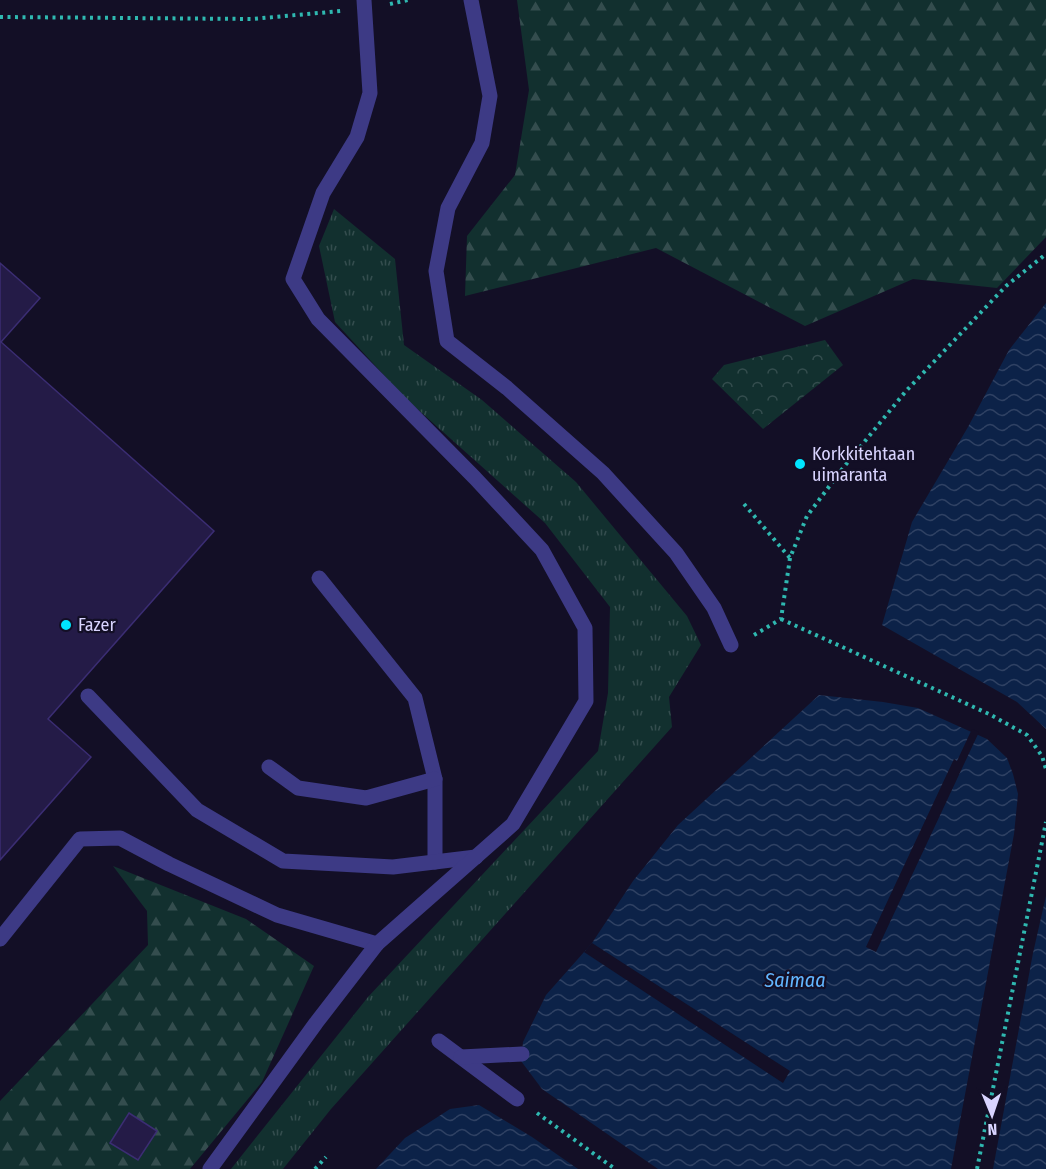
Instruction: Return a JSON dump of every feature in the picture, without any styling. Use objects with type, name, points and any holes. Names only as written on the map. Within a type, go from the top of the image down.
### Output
[{"type":"street","points":[[471,0],[490,96],[482,143],[448,208],[436,272],[447,341],[507,388],[603,473],[676,553],[714,608],[731,645]]},
{"type":"street","points":[[210,1169],[377,944],[513,824],[586,701],[585,628],[542,550],[475,478],[318,319],[292,279],[323,193],[357,137],[370,93],[364,4]]},
{"type":"street","points":[[319,579],[415,698],[435,779],[435,862]]},
{"type":"street","points":[[88,696],[197,810],[283,861],[393,867],[476,857]]},
{"type":"street","points":[[269,767],[298,788],[366,798],[435,779]]},
{"type":"street","points":[[0,939],[80,839],[120,838],[277,915],[377,944]]},
{"type":"street","points":[[439,1041],[517,1098]]},
{"type":"street","points":[[461,1058],[522,1054]]},
{"type":"path","points":[[0,17],[252,19],[408,0]]},
{"type":"path","points":[[731,645],[759,633],[780,619],[790,558],[807,516],[843,468],[906,391],[1006,286],[1046,254]]},
{"type":"path","points":[[744,504],[790,558]]},
{"type":"path","points":[[780,619],[989,714],[1027,735],[1042,756],[1046,769]]},
{"type":"path","points":[[977,1169],[1046,822]]},
{"type":"path","points":[[517,1098],[615,1169]]},
{"type":"path","points":[[315,1169],[326,1157]]},
{"type":"green space","points":[[517,0],[1046,0],[1046,237],[997,288],[913,279],[805,326],[656,248],[465,296],[467,236],[515,175],[529,90]]},
{"type":"green space","points":[[334,209],[395,259],[404,345],[482,400],[576,482],[687,616],[701,645],[669,697],[672,727],[331,1109],[283,1169],[231,1169],[368,997],[598,751],[608,693],[610,607],[545,523],[405,398],[335,322],[319,246]]},
{"type":"green space","points":[[825,340],[843,365],[763,429],[712,379],[724,365]]},
{"type":"green space","points":[[113,866],[246,919],[314,966],[262,1082],[190,1169],[0,1169],[0,1101],[148,945],[147,911]]},
{"type":"water","points":[[1046,303],[1046,729],[1017,702],[882,625],[912,522],[968,427],[1009,350]]},
{"type":"water","name":"Saimaa","points":[[819,695],[918,708],[987,739],[1007,758],[1013,774],[1018,794],[1014,834],[951,1169],[658,1169],[542,1089],[521,1061],[523,1042],[546,995],[592,943],[633,881],[678,825]]},
{"type":"water","points":[[1046,896],[1046,1169],[993,1169],[1033,953]]},
{"type":"water","points":[[479,1105],[532,1137],[578,1169],[376,1169],[405,1138],[450,1109]]},
{"type":"pier","points":[[972,729],[979,732],[876,952],[866,947],[954,759],[957,761]]},
{"type":"pier","points":[[592,943],[790,1071],[783,1083],[584,952]]},
{"type":"building","name":"Fazer","points":[[0,263],[40,298],[1,342],[214,531],[48,719],[91,757],[0,860]]},
{"type":"building","points":[[129,1113],[157,1131],[138,1160],[110,1143]]},
{"type":"place","name":"Korkkitehtaan uimaranta","points":[[800,464]]},
{"type":"place","name":"Fazer","points":[[66,625]]}]
